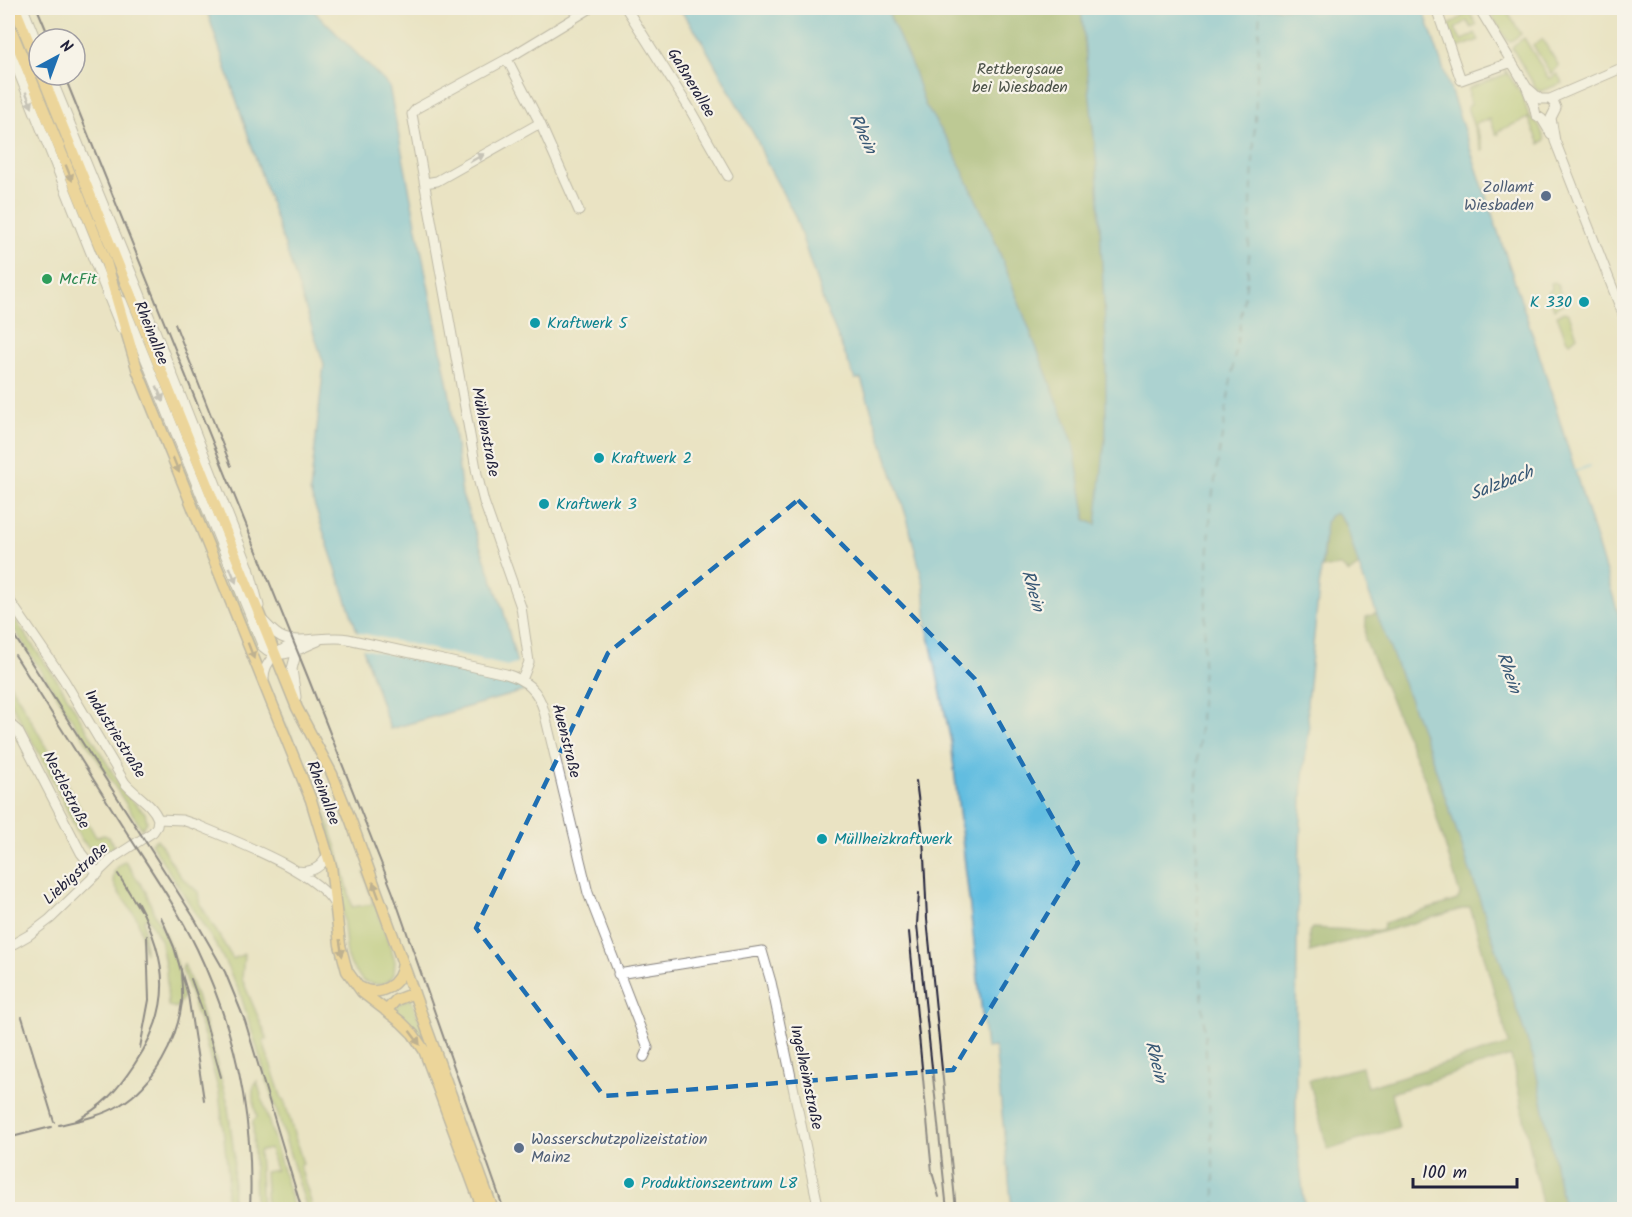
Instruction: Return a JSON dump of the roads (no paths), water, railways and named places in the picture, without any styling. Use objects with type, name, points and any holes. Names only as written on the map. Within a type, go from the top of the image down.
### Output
[{"type":"main road","points":[[15,8],[27,38]]},
{"type":"main road","name":"Rheinallee","points":[[8,21],[106,262],[138,372],[311,800],[328,853],[342,954],[347,971],[356,985],[369,998],[410,1031],[428,1058],[483,1209]]},
{"type":"main road","name":"Rheinallee","points":[[47,87],[297,708],[332,774],[493,1209]]},
{"type":"main road","points":[[356,985],[372,992],[384,990],[398,980],[403,963]]},
{"type":"main road","points":[[386,1011],[396,1000],[414,993]]},
{"type":"street","points":[[23,8],[31,27]]},
{"type":"street","name":"Mühlenstraße","points":[[522,680],[529,662],[524,628],[516,590],[487,511],[477,474],[412,119],[413,112],[417,108],[591,8]]},
{"type":"street","name":"Gaßnerallee","points":[[626,8],[688,106],[728,176]]},
{"type":"street","points":[[1436,8],[1461,80],[1512,62]]},
{"type":"street","points":[[1479,8],[1526,86],[1555,112],[1546,119]]},
{"type":"street","name":"Rheinallee","points":[[8,46],[138,372]]},
{"type":"street","points":[[507,58],[540,123],[579,211]]},
{"type":"street","points":[[1624,67],[1545,102],[1536,115],[1546,119],[1624,317]]},
{"type":"street","name":"Rheinallee","points":[[55,87],[249,568],[259,601],[261,618]]},
{"type":"street","points":[[425,183],[437,181],[540,123]]},
{"type":"street","name":"Rheinallee","points":[[106,262],[263,647],[276,654]]},
{"type":"street","name":"Rheinallee","points":[[140,317],[177,386]]},
{"type":"street","name":"Industriestraße","points":[[8,598],[64,680],[126,783],[133,793],[154,810],[158,819]]},
{"type":"street","points":[[261,618],[284,639],[325,637],[354,640],[506,674],[522,680]]},
{"type":"street","points":[[276,654],[284,655],[325,637]]},
{"type":"street","points":[[265,686],[264,669],[276,654],[305,639]]},
{"type":"street","points":[[297,650],[292,669],[297,708]]},
{"type":"street","name":"Auenstraße","points":[[522,680],[533,689],[542,706],[588,893],[647,1045],[644,1057]]},
{"type":"street","name":"Nestlestraße","points":[[8,722],[18,731],[81,853],[98,874]]},
{"type":"street","points":[[158,819],[182,820],[197,825],[296,871],[323,888],[337,909]]},
{"type":"street","name":"Liebigstraße","points":[[8,947],[50,919],[113,858],[153,832],[158,819]]},
{"type":"street","points":[[296,871],[305,872],[317,868],[324,862],[328,853]]},
{"type":"street","name":"Ingelheimstraße","points":[[618,974],[762,951],[771,982],[819,1209]]},
{"type":"water","points":[[206,8],[311,8],[389,86],[450,396],[462,495],[503,609],[524,691],[390,729],[310,492],[324,364]]},
{"type":"water","name":"Rhein","points":[[679,8],[886,8],[913,69],[925,105],[950,144],[993,236],[1073,442],[1086,520],[1096,525],[1106,431],[1106,341],[1097,166],[1081,8],[1423,8],[1543,366],[1624,632],[1624,1209],[1564,1209],[1534,1060],[1431,755],[1361,573],[1346,524],[1335,513],[1329,516],[1326,522],[1307,703],[1309,730],[1303,776],[1298,892],[1296,1131],[1305,1209],[1012,1209],[995,1047],[986,1048],[951,742],[927,626],[924,586],[907,518],[861,379],[855,379],[824,304],[795,216],[758,142],[699,36]]},
{"type":"waterway","name":"Salzbach","points":[[1572,472],[1590,466]]},
{"type":"railway","points":[[37,8],[45,27]]},
{"type":"railway","points":[[69,87],[393,893],[504,1210]]},
{"type":"railway","points":[[175,324],[231,466]]},
{"type":"railway","points":[[8,626],[193,916],[225,972],[245,1021],[302,1210]]},
{"type":"railway","points":[[15,655],[190,934],[211,980],[240,1076],[249,1142],[250,1210]]},
{"type":"railway","points":[[916,781],[923,836],[927,919],[956,1210]]},
{"type":"railway","points":[[118,874],[140,910]]},
{"type":"railway","points":[[919,893],[917,925],[947,1210]]},
{"type":"railway","points":[[75,1121],[94,1110],[121,1083],[147,1044],[161,1004],[162,984],[156,944],[137,901]]},
{"type":"railway","points":[[161,917],[174,947],[188,995],[204,1100]]},
{"type":"railway","points":[[909,932],[932,1172],[939,1197]]},
{"type":"railway","points":[[140,1048],[149,1000],[147,936]]},
{"type":"railway","points":[[59,1125],[113,1109],[144,1086],[162,1060],[175,1032],[182,998],[181,969]]},
{"type":"railway","points":[[191,979],[203,1012],[221,1077]]},
{"type":"railway","points":[[22,1017],[54,1122]]},
{"type":"railway","points":[[8,1138],[51,1127]]},
{"type":"place","name":"Zollamt Wiesbaden","points":[[1546,196]]},
{"type":"place","name":"McFit","points":[[47,279]]},
{"type":"place","name":"K 330","points":[[1584,302]]},
{"type":"place","name":"Kraftwerk 5","points":[[535,323]]},
{"type":"place","name":"Kraftwerk 2","points":[[599,458]]},
{"type":"place","name":"Kraftwerk 3","points":[[544,504]]},
{"type":"place","name":"Müllheizkraftwerk","points":[[822,839]]},
{"type":"place","name":"Wasserschutzpolizeistation Mainz","points":[[519,1148]]},
{"type":"place","name":"Produktionszentrum L8","points":[[629,1183]]},
{"type":"park label","name":"Rettbergsaue bei Wiesbaden","points":[[1020,78]]}]
